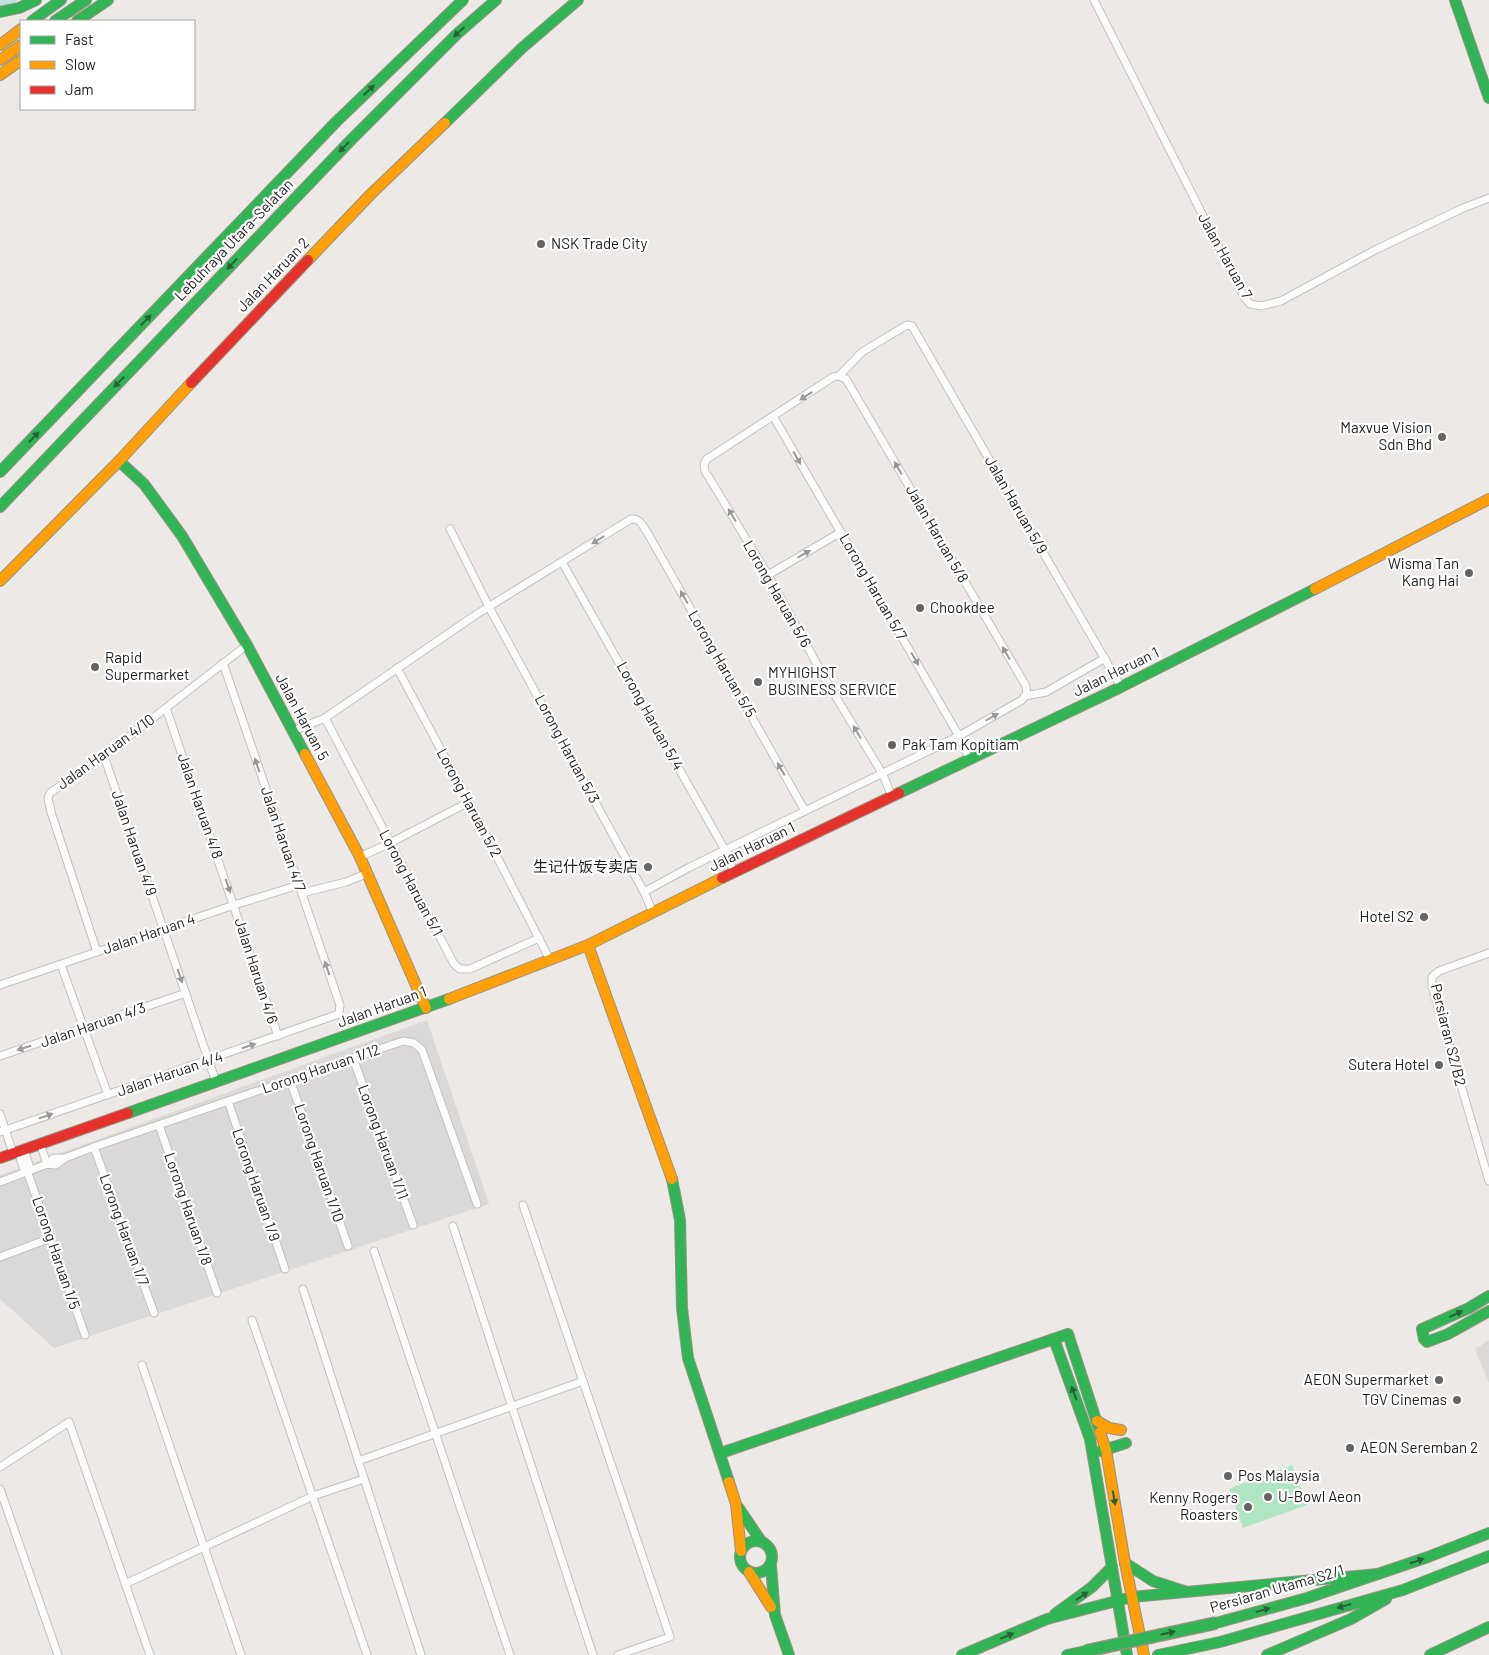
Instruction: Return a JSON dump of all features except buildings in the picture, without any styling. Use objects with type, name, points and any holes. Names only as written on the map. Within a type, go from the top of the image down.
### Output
[{"type":"main road","points":[[0,12],[19,8],[36,0]]},
{"type":"main road","points":[[33,20],[61,0]]},
{"type":"main road","points":[[56,20],[86,0]]},
{"type":"main road","points":[[78,20],[108,0]]},
{"type":"main road","name":"Lebuhraya Utara–Selatan","points":[[0,472],[336,122],[462,0]]},
{"type":"main road","name":"Lebuhraya Utara–Selatan","points":[[0,506],[351,140],[457,34],[496,0]]},
{"type":"main road","name":"Jalan Haruan 2","points":[[0,581],[119,461],[371,194],[522,48],[578,0]]},
{"type":"main road","points":[[1455,0],[1489,98]]},
{"type":"main road","points":[[0,45],[20,30]]},
{"type":"main road","points":[[0,60],[20,46]]},
{"type":"main road","points":[[0,74],[20,61]]},
{"type":"main road","name":"Jalan Haruan 5","points":[[119,461],[144,484],[182,536],[247,645],[360,857],[426,1008]]},
{"type":"main road","name":"Jalan Haruan 1","points":[[0,1158],[426,1008],[588,945],[734,872],[1121,687],[1489,500]]},
{"type":"main road","points":[[588,945],[673,1180],[681,1226],[683,1333],[688,1358],[721,1453],[736,1504],[742,1565],[749,1572],[775,1615],[789,1655]]},
{"type":"main road","points":[[1489,1296],[1469,1308],[1422,1329],[1424,1338],[1427,1342],[1448,1334],[1489,1311]]},
{"type":"main road","points":[[721,1453],[1068,1334],[1106,1450],[1125,1563],[1144,1655]]},
{"type":"main road","points":[[1054,1339],[1090,1439],[1127,1655]]},
{"type":"main road","points":[[1097,1421],[1109,1428],[1121,1430]]},
{"type":"main road","points":[[1090,1439],[1102,1436]]},
{"type":"main road","points":[[1093,1454],[1126,1443],[1114,1456],[1109,1469]]},
{"type":"main road","points":[[736,1504],[761,1541]]},
{"type":"main road","name":"Persiaran Utama S2/1","points":[[1067,1655],[1216,1623],[1307,1598],[1428,1557],[1489,1533]]},
{"type":"main road","points":[[741,1551],[747,1544],[756,1540],[766,1543],[772,1551],[773,1556],[770,1566],[775,1615]]},
{"type":"main road","points":[[1158,1655],[1220,1642],[1403,1590],[1489,1556]]},
{"type":"main road","points":[[1125,1563],[1153,1580],[1189,1593]]},
{"type":"main road","points":[[749,1572],[758,1574],[770,1566]]},
{"type":"main road","points":[[1047,1619],[1089,1591],[1100,1582],[1112,1567]]},
{"type":"main road","points":[[962,1655],[1047,1619],[1132,1597],[1378,1574]]},
{"type":"main road","points":[[1266,1655],[1352,1619],[1403,1590]]},
{"type":"main road","points":[[1430,1655],[1489,1627]]},
{"type":"street","name":"Jalan Haruan 7","points":[[1094,0],[1244,298],[1250,304],[1261,306],[1281,301],[1375,250],[1489,198]]},
{"type":"street","name":"Jalan Haruan 5/9","points":[[839,376],[862,352],[909,324],[912,326],[1121,687]]},
{"type":"street","points":[[773,416],[833,377],[839,376]]},
{"type":"street","name":"Jalan Haruan 5/8","points":[[839,376],[846,380],[1026,686],[1027,694],[1025,696]]},
{"type":"street","name":"Lorong Haruan 5/7","points":[[773,416],[959,736],[970,760]]},
{"type":"street","name":"Lorong Haruan 5/6","points":[[773,416],[707,459],[704,464],[705,471],[768,575],[831,690],[882,773],[892,796]]},
{"type":"street","name":"Lorong Haruan 5/5","points":[[562,562],[631,519],[639,520],[805,811]]},
{"type":"street","name":"Lorong Haruan 5/3","points":[[450,529],[488,608],[644,892],[653,913]]},
{"type":"street","points":[[768,575],[841,532]]},
{"type":"street","points":[[293,731],[325,718],[488,608],[562,562]]},
{"type":"street","name":"Lorong Haruan 5/4","points":[[562,562],[725,850],[734,872]]},
{"type":"street","name":"Jalan Haruan 4/10","points":[[97,952],[66,860],[48,798],[50,793],[104,756],[247,645]]},
{"type":"street","points":[[644,892],[688,868],[959,736],[1022,700],[1025,696],[1046,692],[1105,658]]},
{"type":"street","name":"Jalan Haruan 4/7","points":[[222,663],[340,1005],[339,1014]]},
{"type":"street","name":"Lorong Haruan 5/2","points":[[397,668],[469,802],[550,960]]},
{"type":"street","name":"Jalan Haruan 4/8","points":[[166,708],[234,905]]},
{"type":"street","name":"Lorong Haruan 5/1","points":[[325,718],[454,964],[460,969],[470,969],[539,938]]},
{"type":"street","name":"Jalan Haruan 4/9","points":[[104,756],[216,1082]]},
{"type":"street","points":[[360,857],[469,802]]},
{"type":"street","points":[[302,893],[346,882],[368,874]]},
{"type":"street","name":"Jalan Haruan 4","points":[[0,985],[234,905],[299,885]]},
{"type":"street","name":"Jalan Haruan 4/6","points":[[234,905],[278,1036]]},
{"type":"street","name":"Persiaran S2/B2","points":[[1489,953],[1439,971],[1432,978],[1432,986],[1489,1181]]},
{"type":"street","points":[[61,965],[108,1095]]},
{"type":"street","name":"Jalan Haruan 4/3","points":[[0,1056],[186,993]]},
{"type":"street","name":"Jalan Haruan 4/4","points":[[3,1131],[339,1014]]},
{"type":"street","name":"Lorong Haruan 1/12","points":[[0,1182],[47,1164],[54,1158],[65,1158],[403,1041],[414,1043],[422,1050],[477,1204]]},
{"type":"street","name":"Lorong Haruan 1/11","points":[[353,1058],[413,1226]]},
{"type":"street","name":"Lorong Haruan 1/10","points":[[290,1080],[348,1246]]},
{"type":"street","name":"Lorong Haruan 1/9","points":[[228,1101],[285,1269]]},
{"type":"street","name":"Lorong Haruan 1/5","points":[[0,1114],[3,1131],[29,1164],[28,1171],[85,1335]]},
{"type":"street","name":"Lorong Haruan 1/8","points":[[159,1125],[217,1293]]},
{"type":"street","points":[[40,1144],[47,1164]]},
{"type":"street","name":"Lorong Haruan 1/7","points":[[94,1148],[154,1313]]},
{"type":"street","points":[[523,1205],[670,1637],[618,1655]]},
{"type":"street","points":[[453,1226],[593,1655]]},
{"type":"street","points":[[0,1257],[51,1238]]},
{"type":"street","points":[[374,1250],[510,1655]]},
{"type":"street","points":[[303,1289],[421,1655]]},
{"type":"street","points":[[252,1320],[367,1655]]},
{"type":"street","points":[[142,1365],[241,1655]]},
{"type":"street","points":[[358,1461],[583,1381]]},
{"type":"street","points":[[0,1467],[70,1422],[150,1655]]},
{"type":"street","points":[[125,1584],[313,1496],[364,1479]]},
{"type":"street","points":[[0,1490],[58,1655]]},
{"type":"shaded area","points":[[427,1020],[489,1204],[54,1348],[0,1299],[0,1175]]},
{"type":"shaded area","points":[[1489,1340],[1489,1383],[1475,1349]]},
{"type":"green space","name":"U-Bowl Aeon","points":[[1292,1465],[1307,1505],[1243,1528],[1229,1489]]},
{"type":"waterway","points":[[0,9],[9,0]]},
{"type":"traffic: fast","points":[[0,12],[19,8],[36,0]]},
{"type":"traffic: fast","points":[[33,20],[61,0]]},
{"type":"traffic: fast","points":[[56,20],[86,0]]},
{"type":"traffic: fast","points":[[78,20],[108,0]]},
{"type":"traffic: fast","points":[[0,472],[336,122],[463,0]]},
{"type":"traffic: fast","points":[[0,507],[351,140],[457,34],[496,0]]},
{"type":"traffic: fast","points":[[445,123],[522,48],[578,0]]},
{"type":"traffic: fast","points":[[1455,0],[1489,98]]},
{"type":"traffic: fast","points":[[119,461],[144,484],[182,536],[247,645],[305,754]]},
{"type":"traffic: fast","points":[[899,793],[1121,687],[1315,589]]},
{"type":"traffic: fast","points":[[128,1113],[449,999]]},
{"type":"traffic: fast","points":[[672,1179],[680,1220],[682,1308],[688,1358],[729,1482]]},
{"type":"traffic: fast","points":[[1489,1296],[1469,1308],[1422,1329],[1424,1339],[1427,1342],[1448,1334],[1489,1311]]},
{"type":"traffic: fast","points":[[721,1453],[1068,1334],[1100,1432]]},
{"type":"traffic: fast","points":[[1054,1339],[1090,1439],[1127,1655]]},
{"type":"traffic: fast","points":[[1101,1451],[1126,1443]]},
{"type":"traffic: fast","points":[[738,1507],[761,1541]]},
{"type":"traffic: fast","points":[[1216,1623],[1307,1598],[1428,1557],[1489,1533]]},
{"type":"traffic: fast","points":[[756,1541],[768,1545],[772,1557],[768,1569],[756,1573],[744,1569],[740,1557],[744,1545],[756,1541]]},
{"type":"traffic: fast","points":[[1158,1655],[1220,1642],[1403,1590],[1489,1556]]},
{"type":"traffic: fast","points":[[1125,1563],[1153,1581],[1184,1591]]},
{"type":"traffic: fast","points":[[771,1566],[775,1615],[789,1655]]},
{"type":"traffic: fast","points":[[1055,1614],[1092,1587],[1112,1567]]},
{"type":"traffic: fast","points":[[962,1655],[1047,1619],[1132,1597],[1378,1574]]},
{"type":"traffic: fast","points":[[1267,1655],[1351,1619],[1386,1599]]},
{"type":"traffic: fast","points":[[1086,1651],[1216,1623]]},
{"type":"traffic: fast","points":[[1430,1655],[1489,1627]]},
{"type":"traffic: fast","points":[[1067,1655],[1086,1651]]},
{"type":"traffic: slow","points":[[0,45],[20,30]]},
{"type":"traffic: slow","points":[[0,60],[20,46]]},
{"type":"traffic: slow","points":[[0,75],[20,61]]},
{"type":"traffic: slow","points":[[308,260],[371,194],[445,123]]},
{"type":"traffic: slow","points":[[0,581],[119,461],[191,383]]},
{"type":"traffic: slow","points":[[1315,589],[1489,499]]},
{"type":"traffic: slow","points":[[305,754],[360,857],[426,1008]]},
{"type":"traffic: slow","points":[[449,999],[588,945],[722,878]]},
{"type":"traffic: slow","points":[[588,945],[672,1179]]},
{"type":"traffic: slow","points":[[1097,1421],[1109,1428],[1121,1430]]},
{"type":"traffic: slow","points":[[1100,1432],[1106,1450],[1125,1563],[1144,1655]]},
{"type":"traffic: slow","points":[[729,1482],[736,1504],[741,1551]]},
{"type":"traffic: slow","points":[[749,1572],[771,1607]]},
{"type":"traffic: jam","points":[[191,383],[308,260]]},
{"type":"traffic: jam","points":[[722,878],[899,793]]},
{"type":"traffic: jam","points":[[0,1158],[128,1113]]},
{"type":"place","name":"NSK Trade City","points":[[541,244]]},
{"type":"place","name":"Maxvue Vision Sdn Bhd","points":[[1442,437]]},
{"type":"place","name":"Wisma Tan Kang Hai","points":[[1469,573]]},
{"type":"place","name":"Chookdee","points":[[920,608]]},
{"type":"place","name":"Rapid Supermarket","points":[[95,667]]},
{"type":"place","name":"MYHIGHST BUSINESS SERVICE","points":[[758,682]]},
{"type":"place","name":"Pak Tam Kopitiam","points":[[892,745]]},
{"type":"place","name":"生记什饭专卖店","points":[[648,867]]},
{"type":"place","name":"Hotel S2","points":[[1424,917]]},
{"type":"place","name":"Sutera Hotel","points":[[1439,1065]]},
{"type":"place","name":"AEON Supermarket","points":[[1439,1380]]},
{"type":"place","name":"TGV Cinemas","points":[[1457,1400]]},
{"type":"place","name":"AEON Seremban 2","points":[[1350,1448]]},
{"type":"place","name":"Pos Malaysia","points":[[1228,1476]]},
{"type":"place","name":"U-Bowl Aeon","points":[[1268,1497]]},
{"type":"place","name":"Kenny Rogers Roasters","points":[[1248,1507]]}]
